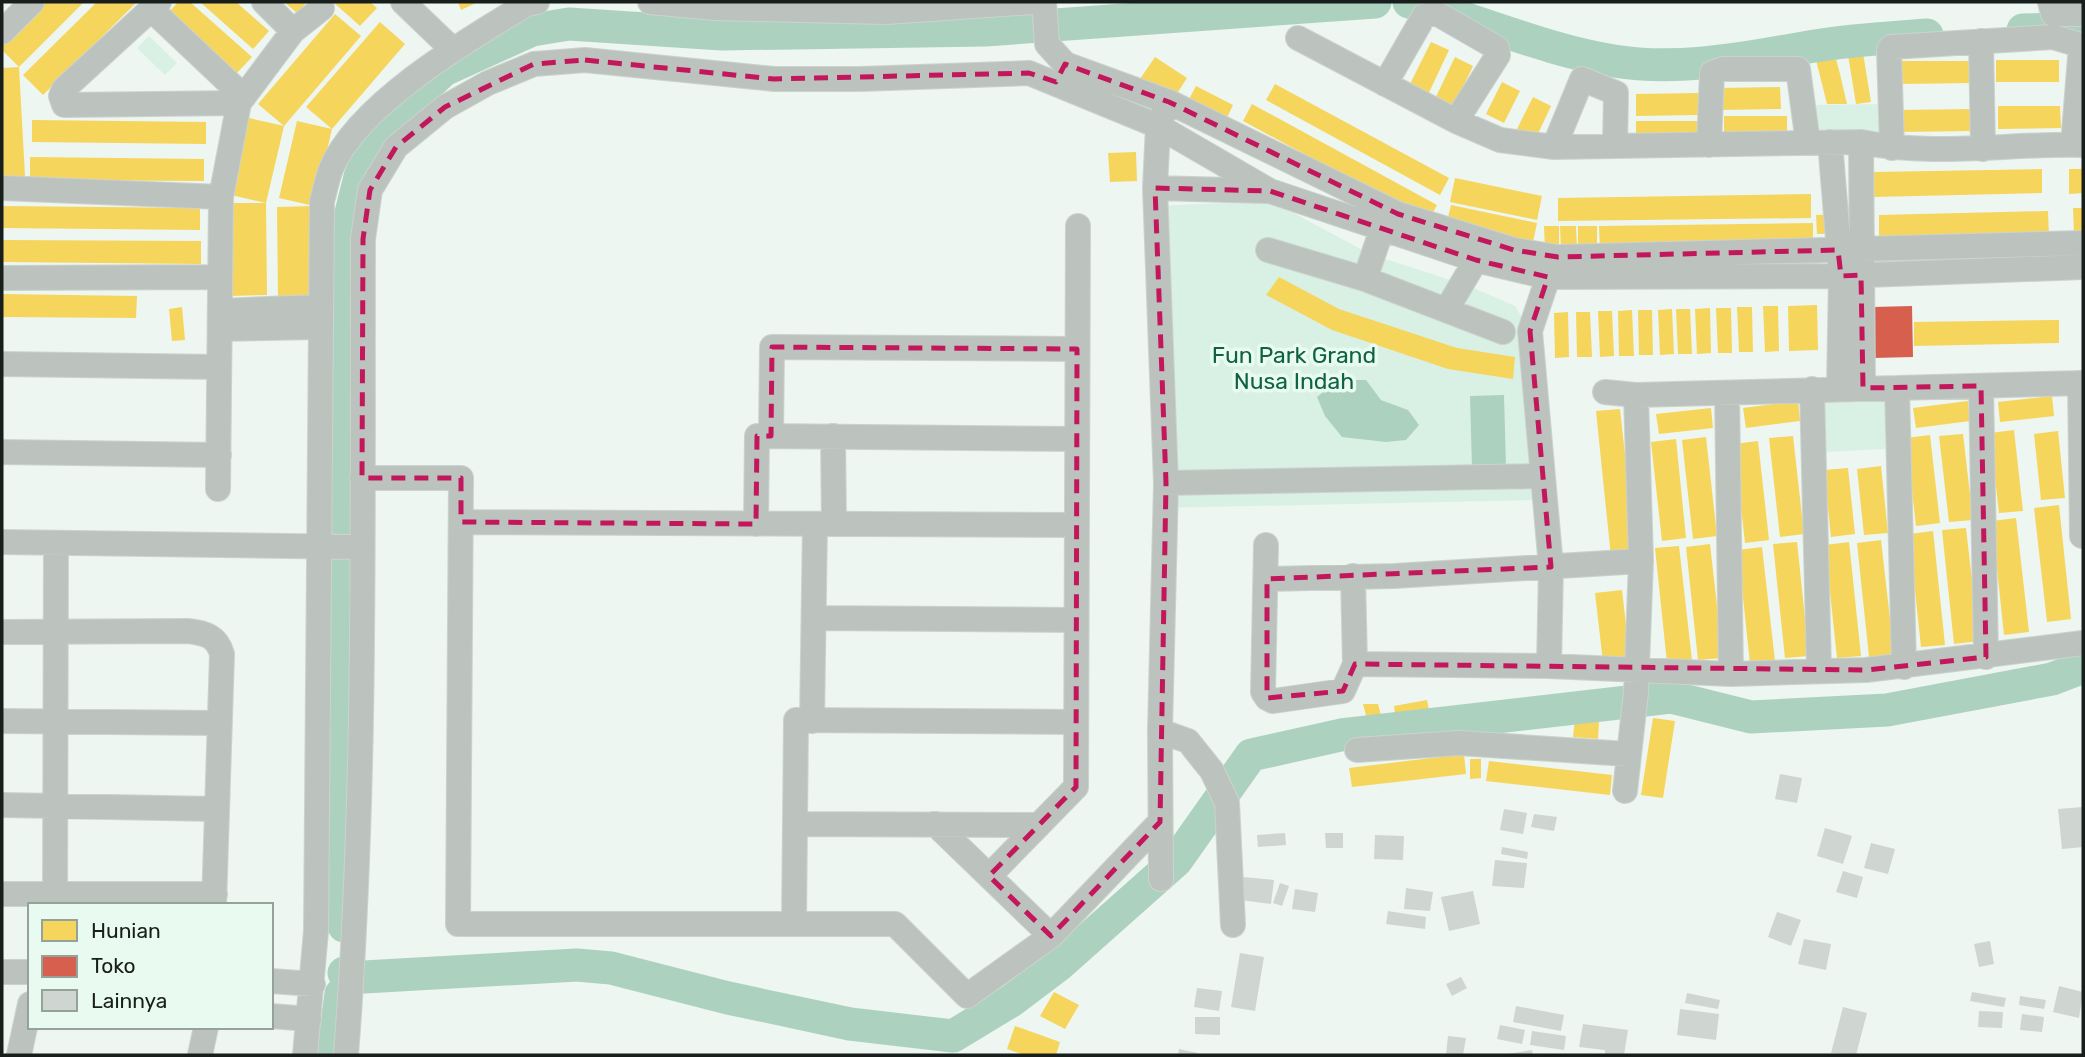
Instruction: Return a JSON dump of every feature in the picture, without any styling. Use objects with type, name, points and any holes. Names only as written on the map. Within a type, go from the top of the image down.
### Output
[{"type":"street","points":[[264,2],[293,31]]},
{"type":"street","points":[[403,2],[453,49]]},
{"type":"street","points":[[345,1055],[354,949],[341,547],[320,317],[322,201],[331,168],[363,122],[453,49],[527,4],[537,2]]},
{"type":"street","points":[[650,2],[715,8],[886,12],[943,4],[1041,4],[1047,44],[1060,73],[1270,191],[1383,226],[1476,260],[1548,277],[2078,255]]},
{"type":"street","points":[[2050,2],[2053,15],[2083,14]]},
{"type":"street","points":[[155,5],[240,99],[64,105],[61,96],[64,89],[155,5]]},
{"type":"street","points":[[218,489],[221,197],[240,99],[293,31],[322,8]]},
{"type":"street","points":[[1385,84],[1424,16],[1436,13],[1497,48],[1497,55],[1456,121]]},
{"type":"street","points":[[1298,38],[1456,121],[1500,139],[1554,147],[1861,142],[1892,148],[1983,149],[2078,145],[2082,46],[2053,37],[1891,47],[1892,148]]},
{"type":"street","points":[[1981,41],[1983,149]]},
{"type":"street","points":[[305,1055],[313,984],[341,547],[362,478],[363,239],[370,190],[396,147],[445,107],[488,83],[534,64],[585,60],[774,79],[1060,73],[1169,102],[1398,214],[1514,250],[1558,257],[1850,263]]},
{"type":"street","points":[[1709,145],[1712,73],[1723,69],[1798,69],[1850,263]]},
{"type":"street","points":[[1554,147],[1583,79],[1616,93],[1615,146]]},
{"type":"street","points":[[1160,869],[1160,731],[1167,483],[1155,188],[1158,126],[1169,102]]},
{"type":"street","points":[[1851,388],[1850,263],[1861,142]]},
{"type":"street","points":[[2,187],[221,197]]},
{"type":"street","points":[[1155,188],[1270,191]]},
{"type":"street","points":[[989,876],[1076,787],[1078,226]]},
{"type":"street","points":[[1365,279],[1383,226]]},
{"type":"street","points":[[1268,250],[1365,279],[1503,331]]},
{"type":"street","points":[[1447,309],[1476,260]]},
{"type":"street","points":[[2,278],[219,277]]},
{"type":"street","points":[[1548,277],[1530,331],[1551,567],[1549,666]]},
{"type":"street","points":[[220,320],[320,317]]},
{"type":"street","points":[[771,436],[772,347],[1077,349]]},
{"type":"street","points":[[2,364],[219,368]]},
{"type":"street","points":[[1605,392],[1636,395],[2082,383],[2083,544]]},
{"type":"street","points":[[1981,386],[1986,657]]},
{"type":"street","points":[[1897,388],[1904,667]]},
{"type":"street","points":[[1812,389],[1819,671]]},
{"type":"street","points":[[1727,393],[1731,674]]},
{"type":"street","points":[[1625,791],[1635,692],[1642,561],[1636,395]]},
{"type":"street","points":[[756,524],[757,436],[1077,439]]},
{"type":"street","points":[[812,721],[814,618],[833,436]]},
{"type":"street","points":[[2,452],[219,454]]},
{"type":"street","points":[[1167,483],[1542,476]]},
{"type":"street","points":[[362,478],[461,478],[458,924],[895,924],[967,996],[1051,936],[1160,822]]},
{"type":"street","points":[[461,522],[1077,525]]},
{"type":"street","points":[[2,542],[341,547]]},
{"type":"street","points":[[55,899],[56,543]]},
{"type":"street","points":[[1266,545],[1263,692],[1273,701],[1343,691],[1355,664],[1353,576]]},
{"type":"street","points":[[1267,579],[1642,561]]},
{"type":"street","points":[[814,618],[1076,621]]},
{"type":"street","points":[[2,632],[206,633],[219,644],[222,654],[215,900],[55,899],[2,894]]},
{"type":"street","points":[[1355,664],[1549,666],[1635,692],[1731,674],[1904,667],[2083,643]]},
{"type":"street","points":[[794,924],[796,720],[1076,722]]},
{"type":"street","points":[[2,721],[218,723]]},
{"type":"street","points":[[1160,731],[1188,741],[1223,794],[1233,925]]},
{"type":"street","points":[[1357,750],[1459,743],[1627,754]]},
{"type":"street","points":[[2,805],[216,809]]},
{"type":"street","points":[[795,824],[1039,825]]},
{"type":"street","points":[[936,824],[1051,936]]},
{"type":"street","points":[[2,972],[28,972]]},
{"type":"street","points":[[273,981],[313,984]]},
{"type":"street","points":[[19,1055],[28,1013]]},
{"type":"street","points":[[273,1016],[309,1019]]},
{"type":"street","points":[[201,1055],[206,1029]]},
{"type":"highlighted area","points":[[585,60],[774,79],[1029,73],[1056,82],[1065,64],[1169,102],[1398,214],[1514,250],[1558,257],[1838,250],[1841,276],[1861,275],[1863,388],[1981,386],[1986,657],[1866,670],[1355,664],[1343,691],[1267,698],[1267,579],[1551,567],[1530,331],[1548,277],[1476,260],[1270,191],[1155,188],[1166,483],[1160,822],[1051,936],[989,876],[1076,787],[1077,349],[772,347],[771,436],[757,436],[756,524],[461,522],[461,478],[362,478],[363,239],[370,190],[396,147],[445,107],[534,64]]},
{"type":"green space","points":[[149,36],[177,63],[165,75],[137,48]]},
{"type":"green space","points":[[1882,104],[1882,139],[1815,139],[1816,105]]},
{"type":"green space","name":"Fun Park Grand Nusa Indah","points":[[1271,201],[1370,254],[1469,286],[1515,306],[1530,331],[1538,500],[1158,508],[1157,206]]},
{"type":"green space","points":[[1823,396],[1885,397],[1885,449],[1824,452]]},
{"type":"shaded area","points":[[1338,380],[1366,380],[1381,400],[1408,410],[1419,425],[1406,440],[1386,442],[1342,437],[1325,416],[1317,397]]},
{"type":"shaded area","points":[[1504,395],[1506,467],[1472,468],[1470,396]]},
{"type":"building: Hunian","points":[[45,2],[84,2],[19,67],[2,50],[2,45]]},
{"type":"building: Hunian","points":[[97,2],[137,2],[43,95],[23,75]]},
{"type":"building: Hunian","points":[[178,2],[190,2],[252,57],[235,75],[167,14]]},
{"type":"building: Hunian","points":[[200,2],[236,2],[269,31],[253,49]]},
{"type":"building: Hunian","points":[[284,2],[307,2],[297,13]]},
{"type":"building: Hunian","points":[[333,2],[370,2],[377,8],[360,26]]},
{"type":"building: Hunian","points":[[458,2],[478,2],[461,10]]},
{"type":"building: Hunian","points":[[335,14],[361,36],[284,126],[258,104]]},
{"type":"building: Hunian","points":[[380,22],[405,44],[332,129],[306,107]]},
{"type":"building: Hunian","points":[[1431,42],[1449,50],[1426,99],[1407,90]]},
{"type":"building: Hunian","points":[[1863,53],[1871,102],[1856,104],[1848,55]]},
{"type":"building: Hunian","points":[[1835,55],[1847,104],[1827,104],[1816,60]]},
{"type":"building: Hunian","points":[[1155,57],[1187,78],[1171,103],[1138,82]]},
{"type":"building: Hunian","points":[[1455,57],[1473,66],[1451,112],[1433,103]]},
{"type":"building: Hunian","points":[[1996,60],[2059,60],[2059,82],[1996,82]]},
{"type":"building: Hunian","points":[[1897,61],[1974,61],[1975,83],[1897,84]]},
{"type":"building: Hunian","points":[[19,67],[25,176],[2,177],[2,68]]},
{"type":"building: Hunian","points":[[1502,82],[1520,91],[1504,123],[1486,114]]},
{"type":"building: Hunian","points":[[1275,84],[1449,178],[1440,195],[1266,100]]},
{"type":"building: Hunian","points":[[1196,86],[1233,105],[1225,122],[1187,103]]},
{"type":"building: Hunian","points":[[1780,87],[1781,109],[1718,110],[1717,88]]},
{"type":"building: Hunian","points":[[1699,93],[1699,115],[1636,116],[1636,94]]},
{"type":"building: Hunian","points":[[1533,97],[1551,106],[1536,138],[1517,129]]},
{"type":"building: Hunian","points":[[1252,104],[1437,205],[1428,221],[1243,121]]},
{"type":"building: Hunian","points":[[1998,106],[2060,106],[2061,128],[1998,129]]},
{"type":"building: Hunian","points":[[1974,109],[1974,131],[1896,132],[1896,110]]},
{"type":"building: Hunian","points":[[1724,116],[1787,116],[1787,138],[1724,139]]},
{"type":"building: Hunian","points":[[249,118],[284,126],[266,203],[231,195]]},
{"type":"building: Hunian","points":[[32,120],[206,122],[206,144],[32,142]]},
{"type":"building: Hunian","points":[[297,121],[332,129],[314,206],[279,198]]},
{"type":"building: Hunian","points":[[1636,121],[1699,121],[1699,143],[1636,144]]},
{"type":"building: Hunian","points":[[1136,152],[1137,181],[1110,182],[1108,153]]},
{"type":"building: Hunian","points":[[30,157],[204,159],[204,181],[30,180]]},
{"type":"building: Hunian","points":[[2042,169],[2042,193],[1873,197],[1873,172]]},
{"type":"building: Hunian","points":[[2069,169],[2083,169],[2083,193],[2069,194]]},
{"type":"building: Hunian","points":[[1455,178],[1542,196],[1537,220],[1450,202]]},
{"type":"building: Hunian","points":[[1811,194],[1811,218],[1558,221],[1558,198]]},
{"type":"building: Hunian","points":[[228,203],[266,203],[267,295],[229,296]]},
{"type":"building: Hunian","points":[[1451,205],[1537,223],[1532,247],[1445,229]]},
{"type":"building: Hunian","points":[[2,206],[200,208],[200,230],[2,228]]},
{"type":"building: Hunian","points":[[314,206],[315,298],[278,299],[277,207]]},
{"type":"building: Hunian","points":[[2073,208],[2083,208],[2083,232],[2074,233]]},
{"type":"building: Hunian","points":[[2048,211],[2049,236],[1879,239],[1879,215]]},
{"type":"building: Hunian","points":[[1868,213],[1868,233],[1817,234],[1816,215]]},
{"type":"building: Hunian","points":[[1813,223],[1813,246],[1600,249],[1599,226]]},
{"type":"building: Hunian","points":[[1544,226],[1559,226],[1559,250],[1545,250]]},
{"type":"building: Hunian","points":[[1560,226],[1576,226],[1577,250],[1561,250]]},
{"type":"building: Hunian","points":[[1578,226],[1597,226],[1597,249],[1578,249]]},
{"type":"building: Hunian","points":[[2,240],[201,241],[201,264],[2,262]]},
{"type":"building: Hunian","points":[[1279,277],[1339,309],[1457,348],[1515,357],[1513,379],[1448,369],[1332,330],[1266,295]]},
{"type":"building: Hunian","points":[[2,294],[137,296],[136,318],[2,317]]},
{"type":"building: Hunian","points":[[1817,305],[1818,350],[1789,351],[1788,306]]},
{"type":"building: Hunian","points":[[1763,306],[1778,306],[1779,351],[1765,352]]},
{"type":"building: Hunian","points":[[182,307],[185,340],[172,341],[169,309]]},
{"type":"building: Hunian","points":[[1737,307],[1752,307],[1753,352],[1739,352]]},
{"type":"building: Hunian","points":[[1710,308],[1711,353],[1697,354],[1695,309]]},
{"type":"building: Hunian","points":[[1716,308],[1731,308],[1732,353],[1718,353]]},
{"type":"building: Hunian","points":[[1672,309],[1674,354],[1660,355],[1658,310]]},
{"type":"building: Hunian","points":[[1676,309],[1690,309],[1692,354],[1678,354]]},
{"type":"building: Hunian","points":[[1632,310],[1634,356],[1619,356],[1618,311]]},
{"type":"building: Hunian","points":[[1638,310],[1652,310],[1653,355],[1639,355]]},
{"type":"building: Hunian","points":[[1598,311],[1612,311],[1614,356],[1600,357]]},
{"type":"building: Hunian","points":[[1568,312],[1569,357],[1555,358],[1554,313]]},
{"type":"building: Hunian","points":[[1576,312],[1590,312],[1592,357],[1577,357]]},
{"type":"building: Hunian","points":[[2059,320],[2059,343],[1914,346],[1914,322]]},
{"type":"building: Hunian","points":[[2052,396],[2054,416],[2000,422],[1998,402]]},
{"type":"building: Hunian","points":[[1798,401],[1800,421],[1746,428],[1743,408]]},
{"type":"building: Hunian","points":[[1968,401],[1970,421],[1916,428],[1913,408]]},
{"type":"building: Hunian","points":[[1711,408],[1713,428],[1659,434],[1656,414]]},
{"type":"building: Hunian","points":[[1620,409],[1636,554],[1611,557],[1596,411]]},
{"type":"building: Hunian","points":[[2014,430],[2023,511],[1999,513],[1990,433]]},
{"type":"building: Hunian","points":[[2058,431],[2065,498],[2041,500],[2034,434]]},
{"type":"building: Hunian","points":[[1963,434],[1973,520],[1949,522],[1939,436]]},
{"type":"building: Hunian","points":[[1930,435],[1940,523],[1916,526],[1906,438]]},
{"type":"building: Hunian","points":[[1793,436],[1804,534],[1780,537],[1769,438]]},
{"type":"building: Hunian","points":[[1706,437],[1717,536],[1693,539],[1682,440]]},
{"type":"building: Hunian","points":[[1676,439],[1686,538],[1662,541],[1651,442]]},
{"type":"building: Hunian","points":[[1758,441],[1769,540],[1745,543],[1734,444]]},
{"type":"building: Hunian","points":[[1881,466],[1888,533],[1864,535],[1857,469]]},
{"type":"building: Hunian","points":[[1848,468],[1855,534],[1831,537],[1824,470]]},
{"type":"building: Hunian","points":[[2059,505],[2071,619],[2047,622],[2034,508]]},
{"type":"building: Hunian","points":[[2016,518],[2029,632],[2004,635],[1992,521]]},
{"type":"building: Hunian","points":[[1966,528],[1979,641],[1954,644],[1942,530]]},
{"type":"building: Hunian","points":[[1933,531],[1945,645],[1921,647],[1909,534]]},
{"type":"building: Hunian","points":[[1881,540],[1894,654],[1869,657],[1857,543]]},
{"type":"building: Hunian","points":[[1797,542],[1809,656],[1785,658],[1773,544]]},
{"type":"building: Hunian","points":[[1849,542],[1861,656],[1837,658],[1825,545]]},
{"type":"building: Hunian","points":[[1710,544],[1723,658],[1698,660],[1686,547]]},
{"type":"building: Hunian","points":[[1679,546],[1692,660],[1667,663],[1655,548]]},
{"type":"building: Hunian","points":[[1762,547],[1775,661],[1750,664],[1738,550]]},
{"type":"building: Hunian","points":[[1622,590],[1630,659],[1603,662],[1595,593]]},
{"type":"building: Hunian","points":[[1427,700],[1430,715],[1396,722],[1394,706]]},
{"type":"building: Hunian","points":[[1363,704],[1378,704],[1382,719],[1367,719]]},
{"type":"building: Hunian","points":[[1653,718],[1675,721],[1663,798],[1641,795]]},
{"type":"building: Hunian","points":[[1575,719],[1599,721],[1598,739],[1573,737]]},
{"type":"building: Hunian","points":[[1464,754],[1466,774],[1352,787],[1349,768]]},
{"type":"building: Hunian","points":[[1470,759],[1481,759],[1481,778],[1470,779]]},
{"type":"building: Hunian","points":[[1489,761],[1612,775],[1610,795],[1486,781]]},
{"type":"building: Hunian","points":[[1054,992],[1079,1005],[1065,1029],[1040,1016]]},
{"type":"building: Hunian","points":[[1015,1026],[1060,1042],[1056,1055],[1025,1055],[1007,1049]]},
{"type":"building: Toko","points":[[1912,306],[1913,357],[1874,358],[1873,307]]},
{"type":"building: Lainnya","points":[[1780,774],[1802,778],[1797,803],[1775,799]]},
{"type":"building: Lainnya","points":[[2083,807],[2083,847],[2062,849],[2058,809]]},
{"type":"building: Lainnya","points":[[1504,809],[1527,813],[1523,834],[1500,830]]},
{"type":"building: Lainnya","points":[[1534,814],[1557,817],[1554,831],[1531,827]]},
{"type":"building: Lainnya","points":[[1825,828],[1852,836],[1843,864],[1817,856]]},
{"type":"building: Lainnya","points":[[1285,833],[1286,845],[1258,847],[1257,835]]},
{"type":"building: Lainnya","points":[[1325,833],[1343,833],[1343,848],[1326,848]]},
{"type":"building: Lainnya","points":[[1375,835],[1404,836],[1403,860],[1374,859]]},
{"type":"building: Lainnya","points":[[1871,843],[1895,849],[1888,874],[1864,868]]},
{"type":"building: Lainnya","points":[[1502,847],[1528,852],[1527,859],[1501,854]]},
{"type":"building: Lainnya","points":[[1495,860],[1527,863],[1524,888],[1492,886]]},
{"type":"building: Lainnya","points":[[1843,871],[1863,877],[1857,898],[1836,892]]},
{"type":"building: Lainnya","points":[[1243,877],[1274,880],[1271,904],[1240,900]]},
{"type":"building: Lainnya","points":[[1280,883],[1289,886],[1282,906],[1273,903]]},
{"type":"building: Lainnya","points":[[1406,888],[1433,892],[1430,911],[1404,909]]},
{"type":"building: Lainnya","points":[[1295,889],[1318,893],[1315,912],[1292,909]]},
{"type":"building: Lainnya","points":[[1473,891],[1480,924],[1449,931],[1441,897]]},
{"type":"building: Lainnya","points":[[1388,911],[1426,917],[1425,929],[1386,924]]},
{"type":"building: Lainnya","points":[[1777,912],[1801,920],[1791,946],[1768,937]]},
{"type":"building: Lainnya","points":[[1804,939],[1831,944],[1826,970],[1798,964]]},
{"type":"building: Lainnya","points":[[1990,941],[1994,964],[1979,967],[1974,944]]},
{"type":"building: Lainnya","points":[[1240,953],[1264,957],[1255,1011],[1231,1007]]},
{"type":"building: Lainnya","points":[[1461,977],[1467,988],[1452,996],[1446,984]]},
{"type":"building: Lainnya","points":[[2059,986],[2083,992],[2079,1018],[2053,1012]]},
{"type":"building: Lainnya","points":[[1197,988],[1222,991],[1219,1011],[1194,1007]]},
{"type":"building: Lainnya","points":[[1972,992],[2006,998],[2004,1007],[1970,1001]]},
{"type":"building: Lainnya","points":[[1687,993],[1720,1000],[1718,1009],[1685,1003]]},
{"type":"building: Lainnya","points":[[2020,996],[2046,1000],[2044,1009],[2019,1005]]},
{"type":"building: Lainnya","points":[[1516,1006],[1564,1015],[1561,1031],[1513,1022]]},
{"type":"building: Lainnya","points":[[1843,1007],[1867,1013],[1856,1055],[1831,1053]]},
{"type":"building: Lainnya","points":[[1680,1009],[1719,1014],[1716,1040],[1677,1035]]},
{"type":"building: Lainnya","points":[[1979,1011],[2003,1012],[2002,1028],[1978,1027]]},
{"type":"building: Lainnya","points":[[2022,1014],[2044,1017],[2042,1032],[2020,1030]]},
{"type":"building: Lainnya","points":[[1195,1017],[1220,1017],[1220,1035],[1195,1034]]},
{"type":"building: Lainnya","points":[[1583,1024],[1628,1030],[1624,1055],[1605,1055],[1605,1050],[1579,1047]]},
{"type":"building: Lainnya","points":[[1500,1025],[1525,1030],[1522,1044],[1497,1039]]},
{"type":"building: Lainnya","points":[[1532,1031],[1566,1036],[1564,1050],[1530,1045]]},
{"type":"building: Lainnya","points":[[1448,1036],[1466,1038],[1463,1055],[1446,1055]]},
{"type":"building: Lainnya","points":[[1179,1049],[1198,1053],[1178,1055]]},
{"type":"building: Lainnya","points":[[1532,1050],[1533,1055],[1508,1055],[1508,1054]]},
{"type":"waterway","points":[[344,926],[346,233],[360,177],[378,131],[444,70],[532,30],[569,24],[722,34],[985,30],[1375,2]]},
{"type":"waterway","points":[[1409,2],[1562,50],[1639,64],[1715,62],[1829,44],[1927,35]]},
{"type":"waterway","points":[[2023,30],[2083,29]]},
{"type":"waterway","points":[[344,973],[364,977],[577,965],[611,968],[728,998],[850,1024],[953,1036],[1011,1001],[1060,964],[1176,861],[1251,755],[1341,735],[1671,697],[1751,717],[1887,710],[2052,679],[2083,667]]},
{"type":"waterway","points":[[333,1055],[341,994]]}]
